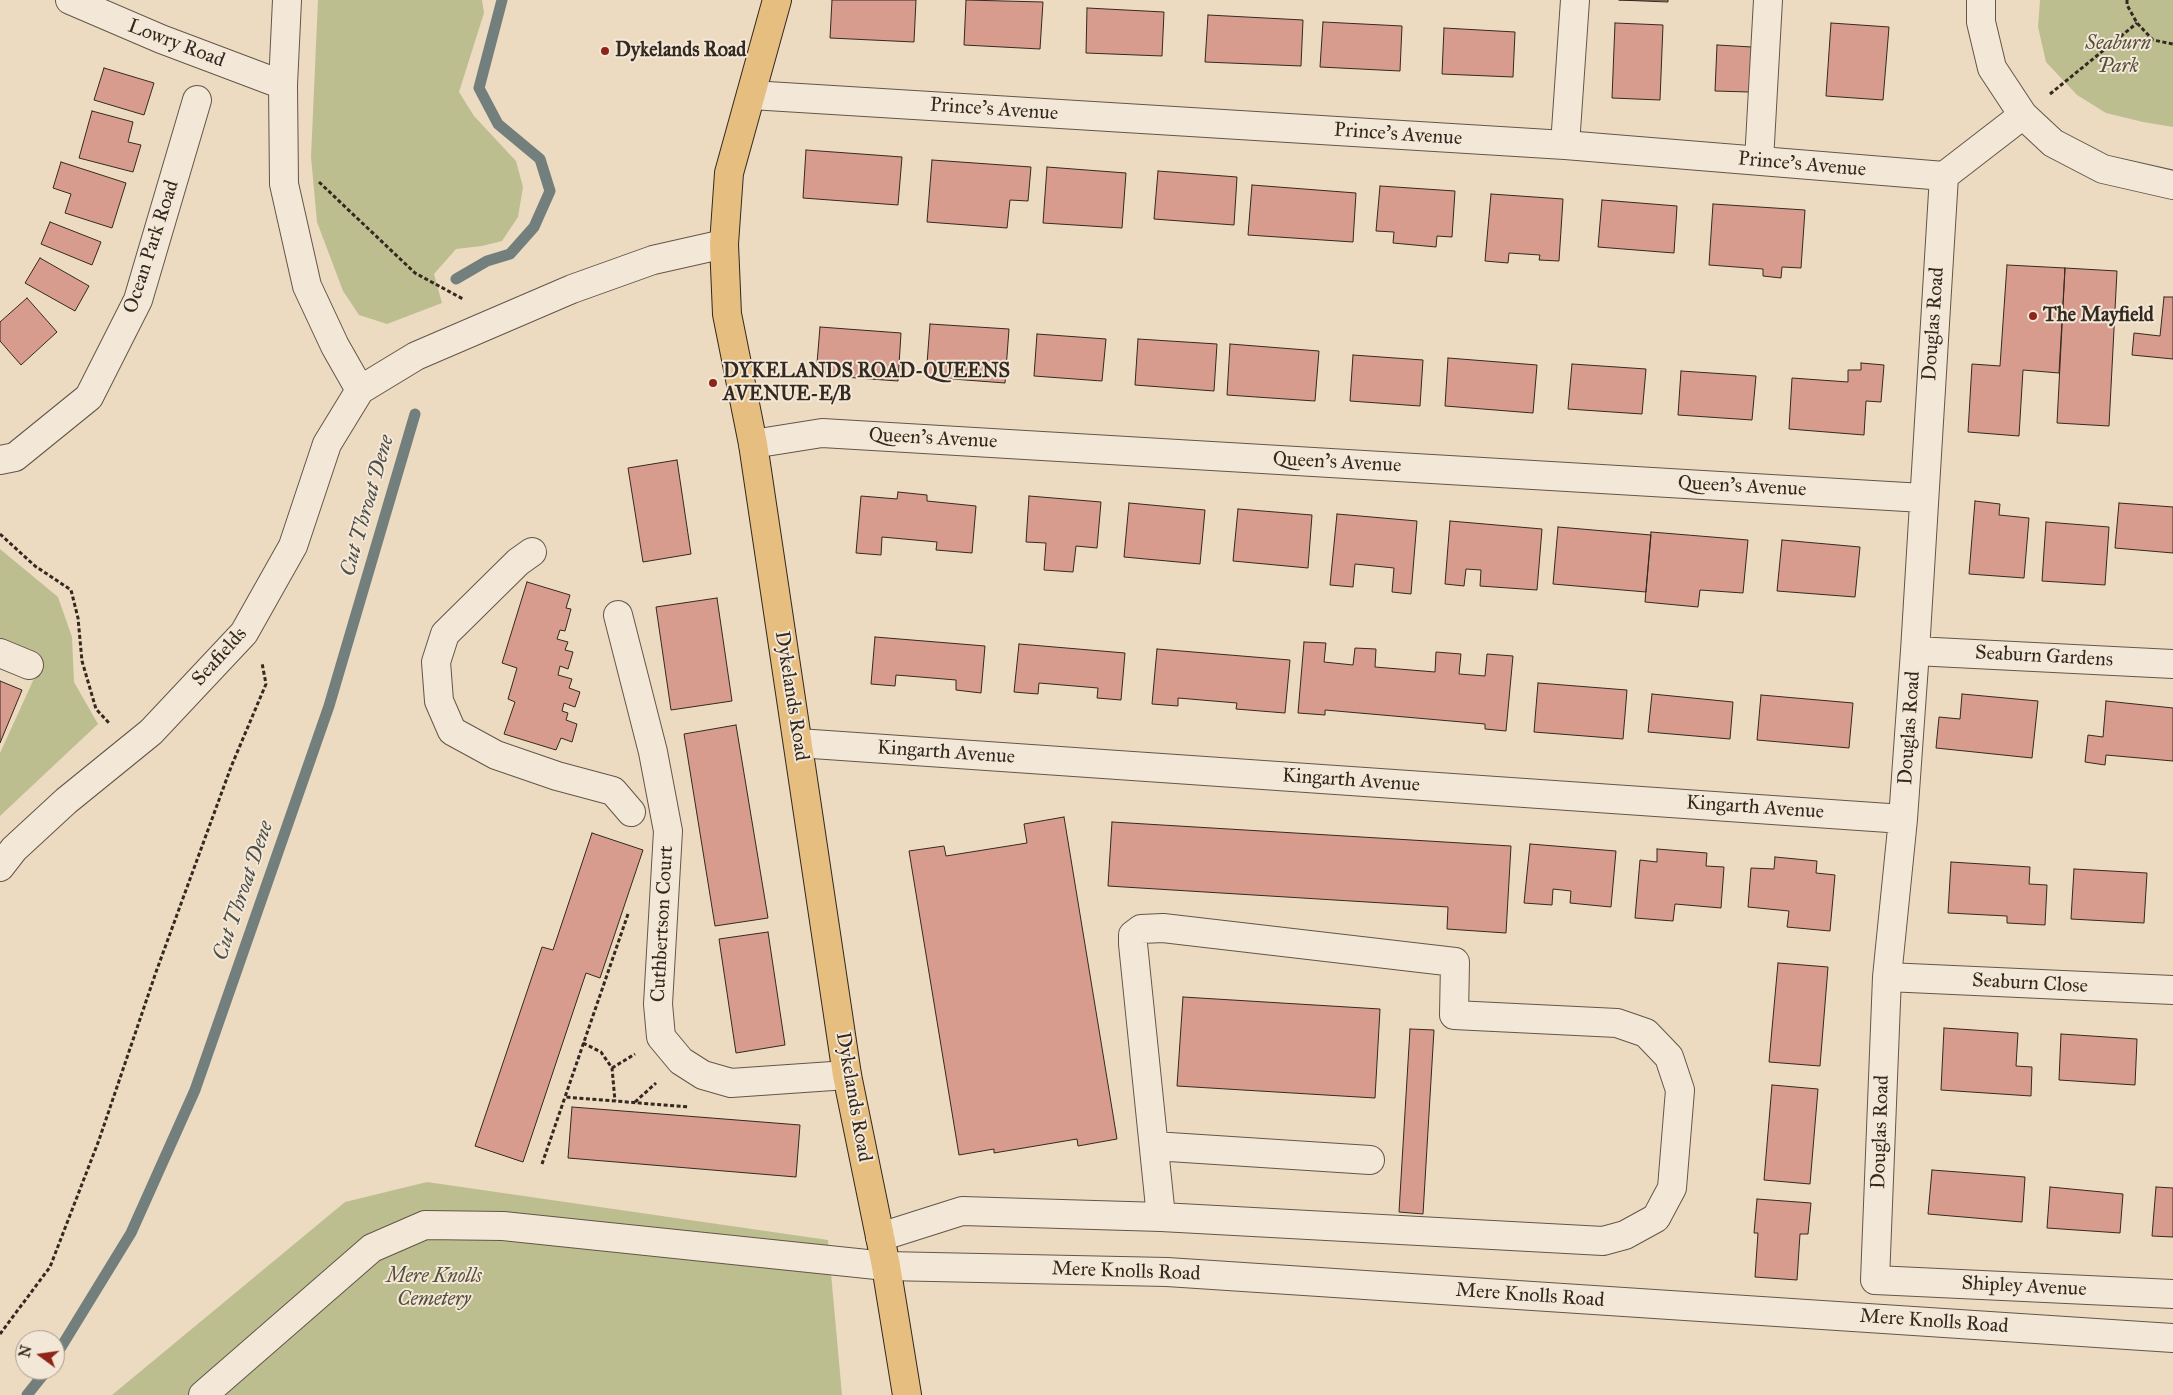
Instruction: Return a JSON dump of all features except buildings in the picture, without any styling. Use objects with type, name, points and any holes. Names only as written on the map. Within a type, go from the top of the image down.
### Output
[{"type":"main road","name":"Dykelands Road","points":[[777,0],[729,173],[724,244],[727,314],[753,444],[847,1074],[886,1266],[907,1395]]},
{"type":"street","name":"Lowry Road","points":[[70,0],[161,39],[283,85]]},
{"type":"street","points":[[287,0],[283,85],[284,184],[307,286],[335,346],[360,390],[416,356],[572,289],[653,260],[724,244]]},
{"type":"street","points":[[1565,145],[1575,0]]},
{"type":"street","points":[[1759,161],[1768,0]]},
{"type":"street","points":[[1981,0],[1980,22],[1992,68],[2023,115],[2053,143],[2103,169],[2173,185]]},
{"type":"street","name":"Prince's Avenue","points":[[751,95],[1565,145],[1944,176]]},
{"type":"street","name":"Ocean Park Road","points":[[0,460],[16,457],[89,396],[138,300],[197,100]]},
{"type":"street","points":[[1944,176],[2023,115]]},
{"type":"street","name":"Douglas Road","points":[[1875,1280],[1887,977],[1903,819],[1915,651],[1944,176]]},
{"type":"street","name":"Seafields","points":[[0,867],[14,849],[60,806],[151,732],[244,633],[293,546],[327,444],[360,390]]},
{"type":"street","name":"Queen's Avenue","points":[[753,444],[822,433],[1923,498]]},
{"type":"street","points":[[532,552],[518,562],[445,634],[436,662],[439,700],[452,731],[496,755],[557,776],[613,791],[619,814],[664,808]]},
{"type":"street","name":"Cuthbertson Court","points":[[618,615],[653,752],[668,831],[658,1004],[661,1037],[681,1061],[703,1075],[732,1083],[847,1074]]},
{"type":"street","name":"Seaburn Gardens","points":[[1915,651],[2173,664]]},
{"type":"street","points":[[0,653],[29,665]]},
{"type":"street","name":"Kingarth Avenue","points":[[798,743],[1903,819]]},
{"type":"street","points":[[880,1237],[962,1211],[1161,1218],[1603,1241],[1625,1235],[1656,1218],[1672,1188],[1680,1090],[1669,1057],[1646,1033],[1617,1023],[1454,1016],[1455,962],[1150,928],[1141,929],[1133,936],[1133,944],[1161,1218]]},
{"type":"street","name":"Seaburn Close","points":[[1887,977],[2173,990]]},
{"type":"street","points":[[1154,1146],[1370,1160]]},
{"type":"street","name":"Mere Knolls Road","points":[[204,1395],[372,1248],[425,1225],[503,1226],[886,1266],[1167,1272],[2173,1338]]},
{"type":"street","name":"Shipley Avenue","points":[[1875,1280],[2173,1294]]},
{"type":"path","points":[[2128,0],[2127,5],[2137,24],[2153,40],[2173,44]]},
{"type":"path","points":[[2023,115],[2137,24]]},
{"type":"path","points":[[283,148],[416,273],[501,319]]},
{"type":"path","points":[[0,534],[35,566],[71,590],[78,618],[82,661],[96,709],[131,748]]},
{"type":"path","points":[[0,1334],[50,1267],[99,1140],[156,972],[231,767],[266,684],[262,662],[244,633]]},
{"type":"path","points":[[583,1043],[601,1052],[612,1068],[615,1101]]},
{"type":"path","points":[[542,1164],[565,1097]]},
{"type":"green space","points":[[318,0],[482,0],[484,13],[459,92],[474,116],[516,161],[523,187],[518,217],[502,241],[456,249],[434,274],[442,303],[387,324],[359,315],[343,291],[317,222],[311,157]]},
{"type":"green space","name":"Seaburn Park","points":[[2040,0],[2173,0],[2173,127],[2106,113],[2077,95],[2046,62],[2038,27]]},
{"type":"green space","points":[[0,549],[58,597],[72,637],[74,682],[98,724],[0,816],[0,753],[42,661],[0,643]]},
{"type":"green space","name":"Mere Knolls Cemetery","points":[[427,1182],[828,1240],[842,1395],[112,1395],[345,1202]]},
{"type":"waterway","name":"Cut Throat Dene","points":[[456,279],[487,261],[510,254],[534,227],[550,191],[540,159],[498,124],[479,88],[502,0]]},
{"type":"waterway","name":"Cut Throat Dene","points":[[65,1341],[131,1233],[195,1090],[329,706],[415,414]]},
{"type":"waterway","name":"Cut Throat Dene","points":[[27,1395],[39,1380]]},
{"type":"place","name":"Dykelands Road","points":[[605,51]]},
{"type":"place","name":"The Mayfield","points":[[2033,316]]},
{"type":"place","name":"DYKELANDS ROAD-QUEENS AVENUE-E/B","points":[[713,383]]}]
